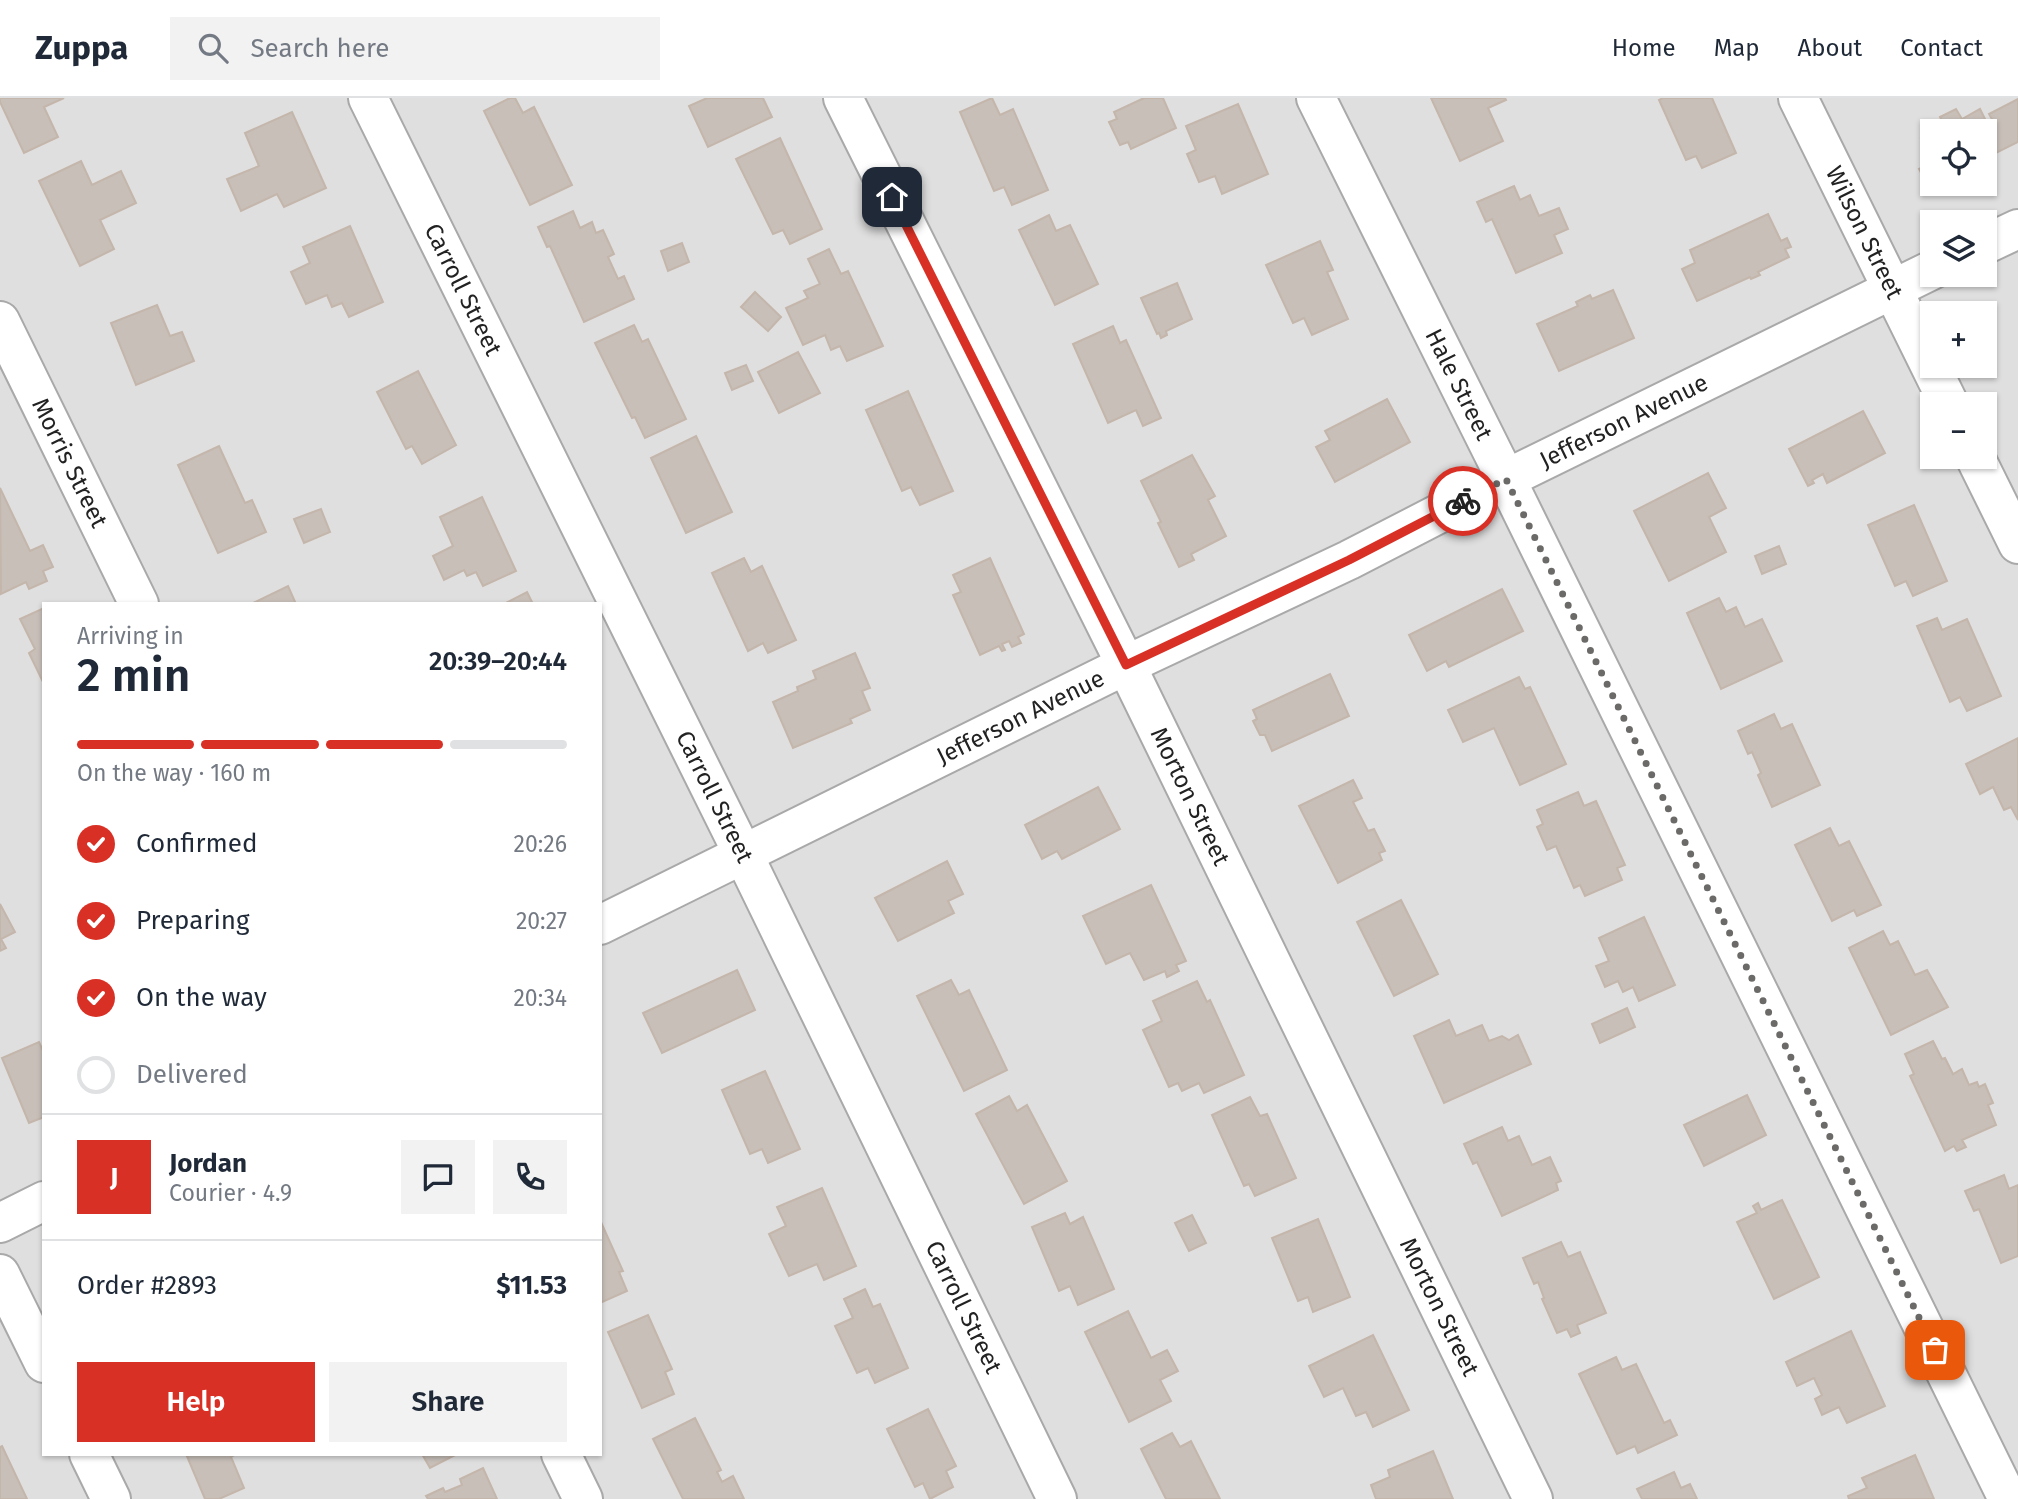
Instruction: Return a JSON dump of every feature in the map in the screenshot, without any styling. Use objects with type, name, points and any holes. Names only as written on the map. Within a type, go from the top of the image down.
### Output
[{"type":"street","name":"Carroll Street","points":[[368,98],[744,856],[1057,1499]]},
{"type":"street","name":"Morton Street","points":[[843,98],[1126,665],[1533,1499]]},
{"type":"street","name":"Hale Street","points":[[1316,98],[2008,1499]]},
{"type":"street","name":"Wilson Street","points":[[1798,98],[1943,392]]},
{"type":"street","points":[[1997,239],[2018,229]]},
{"type":"street","name":"Jefferson Avenue","points":[[602,924],[1126,665],[1349,560],[1506,479],[1920,276]]},
{"type":"street","name":"Morris Street","points":[[0,321],[138,602]]},
{"type":"street","points":[[1981,469],[2018,544]]},
{"type":"street","points":[[0,1223],[42,1202]]},
{"type":"street","points":[[0,1274],[42,1359]]},
{"type":"street","points":[[90,1456],[111,1499]]},
{"type":"street","points":[[562,1456],[583,1499]]},
{"type":"shaded area","points":[[0,98],[2018,98],[2018,1499],[0,1499]]},
{"type":"building","points":[[0,98],[64,98],[44,107],[58,137],[24,153]]},
{"type":"building","points":[[515,98],[523,113],[534,107],[572,185],[530,205],[484,111]]},
{"type":"building","points":[[707,98],[763,98],[772,117],[708,147],[689,106]]},
{"type":"building","points":[[992,98],[1000,115],[1013,109],[1048,190],[1012,205],[1004,187],[994,191],[960,112]]},
{"type":"building","points":[[1144,98],[1163,98],[1176,128],[1131,149],[1128,142],[1120,145],[1109,122],[1117,119],[1114,112]]},
{"type":"building","points":[[1431,98],[1505,98],[1506,100],[1488,108],[1503,141],[1460,161]]},
{"type":"building","points":[[1712,98],[1736,153],[1702,168],[1696,156],[1686,160],[1659,100]]},
{"type":"building","points":[[2018,99],[2018,142],[1997,152],[1997,119],[1992,119],[1989,114]]},
{"type":"building","points":[[1238,104],[1268,174],[1222,194],[1215,176],[1199,182],[1187,154],[1196,150],[1186,126]]},
{"type":"building","points":[[1956,109],[1962,119],[1941,119],[1940,117]]},
{"type":"building","points":[[1980,109],[1985,119],[1962,119]]},
{"type":"building","points":[[292,112],[326,188],[284,207],[277,194],[241,211],[227,179],[259,166],[245,133]]},
{"type":"building","points":[[780,138],[822,229],[790,244],[783,230],[773,234],[736,159]]},
{"type":"building","points":[[81,161],[92,185],[121,171],[136,203],[100,220],[114,249],[80,266],[39,181]]},
{"type":"building","points":[[1514,186],[1520,200],[1530,195],[1539,216],[1559,208],[1568,229],[1554,235],[1562,253],[1516,273],[1492,219],[1486,222],[1477,202]]},
{"type":"building","points":[[573,211],[580,228],[592,222],[596,233],[603,230],[614,254],[608,257],[618,279],[624,276],[634,299],[584,322],[550,246],[547,247],[538,227]]},
{"type":"building","points":[[1768,214],[1781,241],[1787,238],[1791,247],[1785,249],[1789,257],[1758,272],[1760,275],[1697,301],[1682,269],[1695,263],[1690,250]]},
{"type":"building","points":[[1049,215],[1056,231],[1070,225],[1098,284],[1055,305],[1019,230]]},
{"type":"building","points":[[350,226],[383,302],[349,317],[342,303],[332,307],[327,295],[306,304],[291,272],[310,263],[303,247]]},
{"type":"building","points":[[1320,241],[1333,270],[1327,272],[1348,319],[1312,335],[1304,318],[1293,323],[1266,265]]},
{"type":"building","points":[[682,243],[689,262],[668,271],[661,251]]},
{"type":"building","points":[[829,249],[841,274],[848,271],[883,346],[847,361],[840,346],[831,350],[825,335],[803,345],[786,308],[808,298],[804,291],[820,284],[808,259]]},
{"type":"building","points":[[1177,283],[1192,319],[1166,331],[1167,335],[1161,338],[1141,298]]},
{"type":"building","points":[[1613,290],[1634,338],[1559,371],[1537,324],[1578,306],[1576,302],[1590,295],[1592,299]]},
{"type":"building","points":[[755,292],[781,317],[768,331],[741,307]]},
{"type":"building","points":[[157,305],[170,336],[182,332],[194,361],[136,385],[111,323]]},
{"type":"building","points":[[634,325],[642,342],[648,339],[686,419],[645,438],[635,417],[632,418],[595,343]]},
{"type":"building","points":[[1113,326],[1120,343],[1126,340],[1161,418],[1143,426],[1136,410],[1108,423],[1073,344]]},
{"type":"building","points":[[798,352],[820,393],[779,413],[758,372]]},
{"type":"building","points":[[746,365],[753,381],[732,390],[725,373]]},
{"type":"building","points":[[418,371],[456,445],[422,464],[412,446],[406,449],[377,392]]},
{"type":"building","points":[[908,391],[953,491],[920,505],[911,487],[902,491],[866,410]]},
{"type":"building","points":[[1387,399],[1410,442],[1335,482],[1316,447],[1330,440],[1325,431]]},
{"type":"building","points":[[1863,411],[1885,453],[1827,483],[1823,474],[1812,480],[1814,483],[1808,486],[1789,449]]},
{"type":"building","points":[[696,436],[732,512],[686,533],[651,458]]},
{"type":"building","points":[[219,446],[245,503],[252,500],[266,532],[218,553],[178,465]]},
{"type":"building","points":[[1192,455],[1215,496],[1208,500],[1226,536],[1191,554],[1194,560],[1179,567],[1141,481]]},
{"type":"building","points":[[1708,473],[1726,508],[1709,517],[1726,552],[1669,581],[1634,511]]},
{"type":"building","points":[[0,488],[30,551],[43,545],[53,567],[43,571],[47,581],[29,589],[26,582],[1,594]]},
{"type":"building","points":[[482,497],[516,571],[483,586],[476,572],[467,576],[464,570],[444,580],[433,556],[453,546],[440,517]]},
{"type":"building","points":[[1914,505],[1947,581],[1913,596],[1906,581],[1895,586],[1868,525]]},
{"type":"building","points":[[321,509],[330,532],[304,543],[294,519]]},
{"type":"building","points":[[1779,546],[1786,564],[1762,574],[1755,556]]},
{"type":"building","points":[[744,558],[751,572],[762,566],[796,640],[768,653],[763,643],[748,651],[712,573]]},
{"type":"building","points":[[990,558],[1024,634],[1018,637],[1021,643],[1012,647],[1009,641],[1002,644],[1005,650],[1002,651],[999,646],[980,655],[953,595],[961,592],[953,575]]},
{"type":"building","points":[[288,586],[295,602],[255,602]]},
{"type":"building","points":[[1502,589],[1523,631],[1449,667],[1446,661],[1427,671],[1409,635]]},
{"type":"building","points":[[527,592],[532,602],[508,602]]},
{"type":"building","points":[[1719,598],[1726,612],[1736,607],[1745,627],[1762,619],[1782,661],[1721,689],[1687,613]]},
{"type":"building","points":[[42,609],[42,680],[29,653],[35,649],[20,619]]},
{"type":"building","points":[[1937,618],[1942,630],[1967,619],[2001,696],[1967,711],[1960,697],[1950,702],[1917,626]]},
{"type":"building","points":[[855,653],[870,688],[862,691],[870,710],[850,719],[852,723],[793,748],[773,702],[816,679],[813,671]]},
{"type":"building","points":[[1330,674],[1349,716],[1272,751],[1265,735],[1260,735],[1253,721],[1257,719],[1253,710]]},
{"type":"building","points":[[1519,677],[1525,689],[1530,687],[1566,764],[1520,785],[1494,728],[1463,742],[1448,710]]},
{"type":"building","points":[[1774,714],[1781,729],[1792,724],[1820,785],[1772,807],[1758,775],[1761,773],[1752,752],[1748,754],[1738,731]]},
{"type":"building","points":[[2018,738],[2018,820],[2011,807],[2004,810],[1993,787],[1980,794],[1966,764]]},
{"type":"building","points":[[1353,780],[1362,798],[1353,802],[1368,831],[1374,829],[1385,851],[1379,853],[1382,860],[1338,883],[1299,806]]},
{"type":"building","points":[[1098,787],[1120,829],[1062,859],[1057,851],[1042,859],[1025,825]]},
{"type":"building","points":[[1578,792],[1584,806],[1596,801],[1625,865],[1617,868],[1622,880],[1585,896],[1580,885],[1574,888],[1556,846],[1547,850],[1537,827],[1543,824],[1537,810]]},
{"type":"building","points":[[1830,828],[1839,846],[1849,841],[1881,905],[1857,916],[1854,910],[1832,921],[1795,845]]},
{"type":"building","points":[[947,861],[963,894],[948,901],[954,913],[898,941],[875,898]]},
{"type":"building","points":[[1151,885],[1186,961],[1176,965],[1179,971],[1167,977],[1165,971],[1144,980],[1130,953],[1106,964],[1083,916]]},
{"type":"building","points":[[1401,900],[1438,974],[1394,996],[1357,922]]},
{"type":"building","points":[[0,904],[15,932],[1,939],[6,948],[0,951]]},
{"type":"building","points":[[1644,917],[1675,985],[1639,1001],[1633,987],[1623,992],[1618,981],[1605,987],[1596,966],[1609,961],[1599,938]]},
{"type":"building","points":[[1883,931],[1890,945],[1898,941],[1915,975],[1927,970],[1948,1007],[1891,1035],[1849,948]]},
{"type":"building","points":[[737,970],[755,1010],[662,1053],[643,1013]]},
{"type":"building","points":[[951,980],[959,995],[969,990],[1007,1070],[964,1091],[917,996]]},
{"type":"building","points":[[1197,981],[1207,1002],[1210,1000],[1244,1075],[1204,1093],[1199,1083],[1182,1091],[1178,1083],[1169,1087],[1143,1030],[1162,1021],[1153,1001]]},
{"type":"building","points":[[1627,1008],[1635,1027],[1600,1043],[1592,1024]]},
{"type":"building","points":[[1449,1020],[1456,1036],[1482,1025],[1489,1041],[1502,1036],[1509,1040],[1518,1035],[1531,1064],[1444,1103],[1414,1036]]},
{"type":"building","points":[[1933,1041],[1953,1074],[1962,1069],[1969,1085],[1977,1082],[1979,1087],[1985,1084],[1993,1103],[1988,1105],[1996,1125],[1962,1140],[1966,1147],[1957,1151],[1954,1146],[1945,1151],[1910,1076],[1914,1074],[1905,1054]]},
{"type":"building","points":[[39,1042],[42,1049],[42,1118],[29,1123],[2,1058]]},
{"type":"building","points":[[765,1071],[800,1149],[768,1163],[762,1149],[750,1154],[722,1090]]},
{"type":"building","points":[[1747,1095],[1766,1135],[1704,1166],[1684,1125]]},
{"type":"building","points":[[1009,1096],[1017,1111],[1027,1105],[1067,1181],[1024,1204],[976,1114]]},
{"type":"building","points":[[1250,1097],[1260,1116],[1267,1114],[1296,1178],[1255,1196],[1249,1184],[1244,1186],[1212,1115]]},
{"type":"building","points":[[1502,1127],[1508,1141],[1519,1136],[1532,1165],[1550,1157],[1561,1181],[1556,1183],[1558,1190],[1502,1216],[1477,1162],[1473,1164],[1464,1144]]},
{"type":"building","points":[[2004,1175],[2009,1189],[2018,1185],[2018,1256],[2001,1263],[1979,1209],[1974,1211],[1965,1191]]},
{"type":"building","points":[[822,1188],[856,1266],[824,1280],[817,1264],[789,1276],[769,1234],[786,1226],[777,1207]]},
{"type":"building","points":[[1782,1200],[1819,1277],[1774,1299],[1737,1222],[1757,1213],[1753,1206],[1758,1203],[1761,1210]]},
{"type":"building","points":[[1065,1213],[1070,1224],[1083,1217],[1114,1289],[1078,1305],[1070,1286],[1059,1291],[1032,1227]]},
{"type":"building","points":[[1192,1215],[1206,1243],[1189,1251],[1175,1223]]},
{"type":"building","points":[[1318,1219],[1350,1297],[1313,1312],[1308,1297],[1298,1301],[1272,1238]]},
{"type":"building","points":[[602,1224],[623,1271],[619,1272],[627,1291],[602,1302]]},
{"type":"building","points":[[1561,1242],[1568,1257],[1580,1252],[1606,1313],[1577,1325],[1580,1333],[1571,1337],[1567,1329],[1557,1333],[1542,1299],[1544,1298],[1538,1282],[1534,1284],[1523,1258]]},
{"type":"building","points":[[865,1289],[873,1307],[880,1304],[908,1368],[875,1383],[868,1368],[857,1373],[835,1326],[853,1318],[844,1299]]},
{"type":"building","points":[[1128,1311],[1151,1358],[1167,1350],[1178,1371],[1160,1380],[1171,1401],[1129,1422],[1085,1332]]},
{"type":"building","points":[[648,1315],[672,1369],[665,1372],[674,1394],[642,1408],[608,1332]]},
{"type":"building","points":[[1851,1331],[1885,1406],[1847,1423],[1839,1407],[1822,1415],[1815,1399],[1822,1395],[1814,1378],[1797,1386],[1786,1362]]},
{"type":"building","points":[[1373,1335],[1409,1410],[1373,1427],[1366,1412],[1356,1416],[1343,1388],[1324,1397],[1309,1366]]},
{"type":"building","points":[[1616,1357],[1622,1370],[1636,1364],[1664,1423],[1670,1420],[1677,1435],[1638,1453],[1635,1446],[1617,1454],[1579,1374]]},
{"type":"building","points":[[928,1409],[956,1466],[946,1471],[953,1487],[930,1499],[923,1483],[915,1487],[887,1429]]},
{"type":"building","points":[[695,1418],[721,1470],[717,1472],[722,1482],[733,1476],[744,1499],[683,1499],[653,1439]]},
{"type":"building","points":[[1172,1433],[1180,1447],[1191,1441],[1220,1499],[1166,1499],[1141,1449]]},
{"type":"building","points":[[2,1446],[27,1499],[0,1499]]},
{"type":"building","points":[[1433,1451],[1453,1499],[1376,1499],[1371,1485],[1390,1477],[1388,1470]]},
{"type":"building","points":[[1915,1455],[1934,1499],[1849,1499],[1848,1496],[1867,1488],[1862,1478]]},
{"type":"building","points":[[187,1456],[233,1456],[244,1488],[219,1499],[205,1499]]},
{"type":"building","points":[[423,1456],[453,1456],[430,1468]]},
{"type":"building","points":[[483,1468],[497,1499],[428,1499],[426,1496],[443,1488],[445,1492],[462,1485],[460,1479]]},
{"type":"building","points":[[1674,1472],[1681,1488],[1690,1484],[1697,1499],[1642,1499],[1637,1489]]},
{"type":"way so far","points":[[1463,501],[1506,479],[1935,1350]]},
{"type":"route","points":[[892,197],[1126,665],[1349,560],[1463,501]]}]
